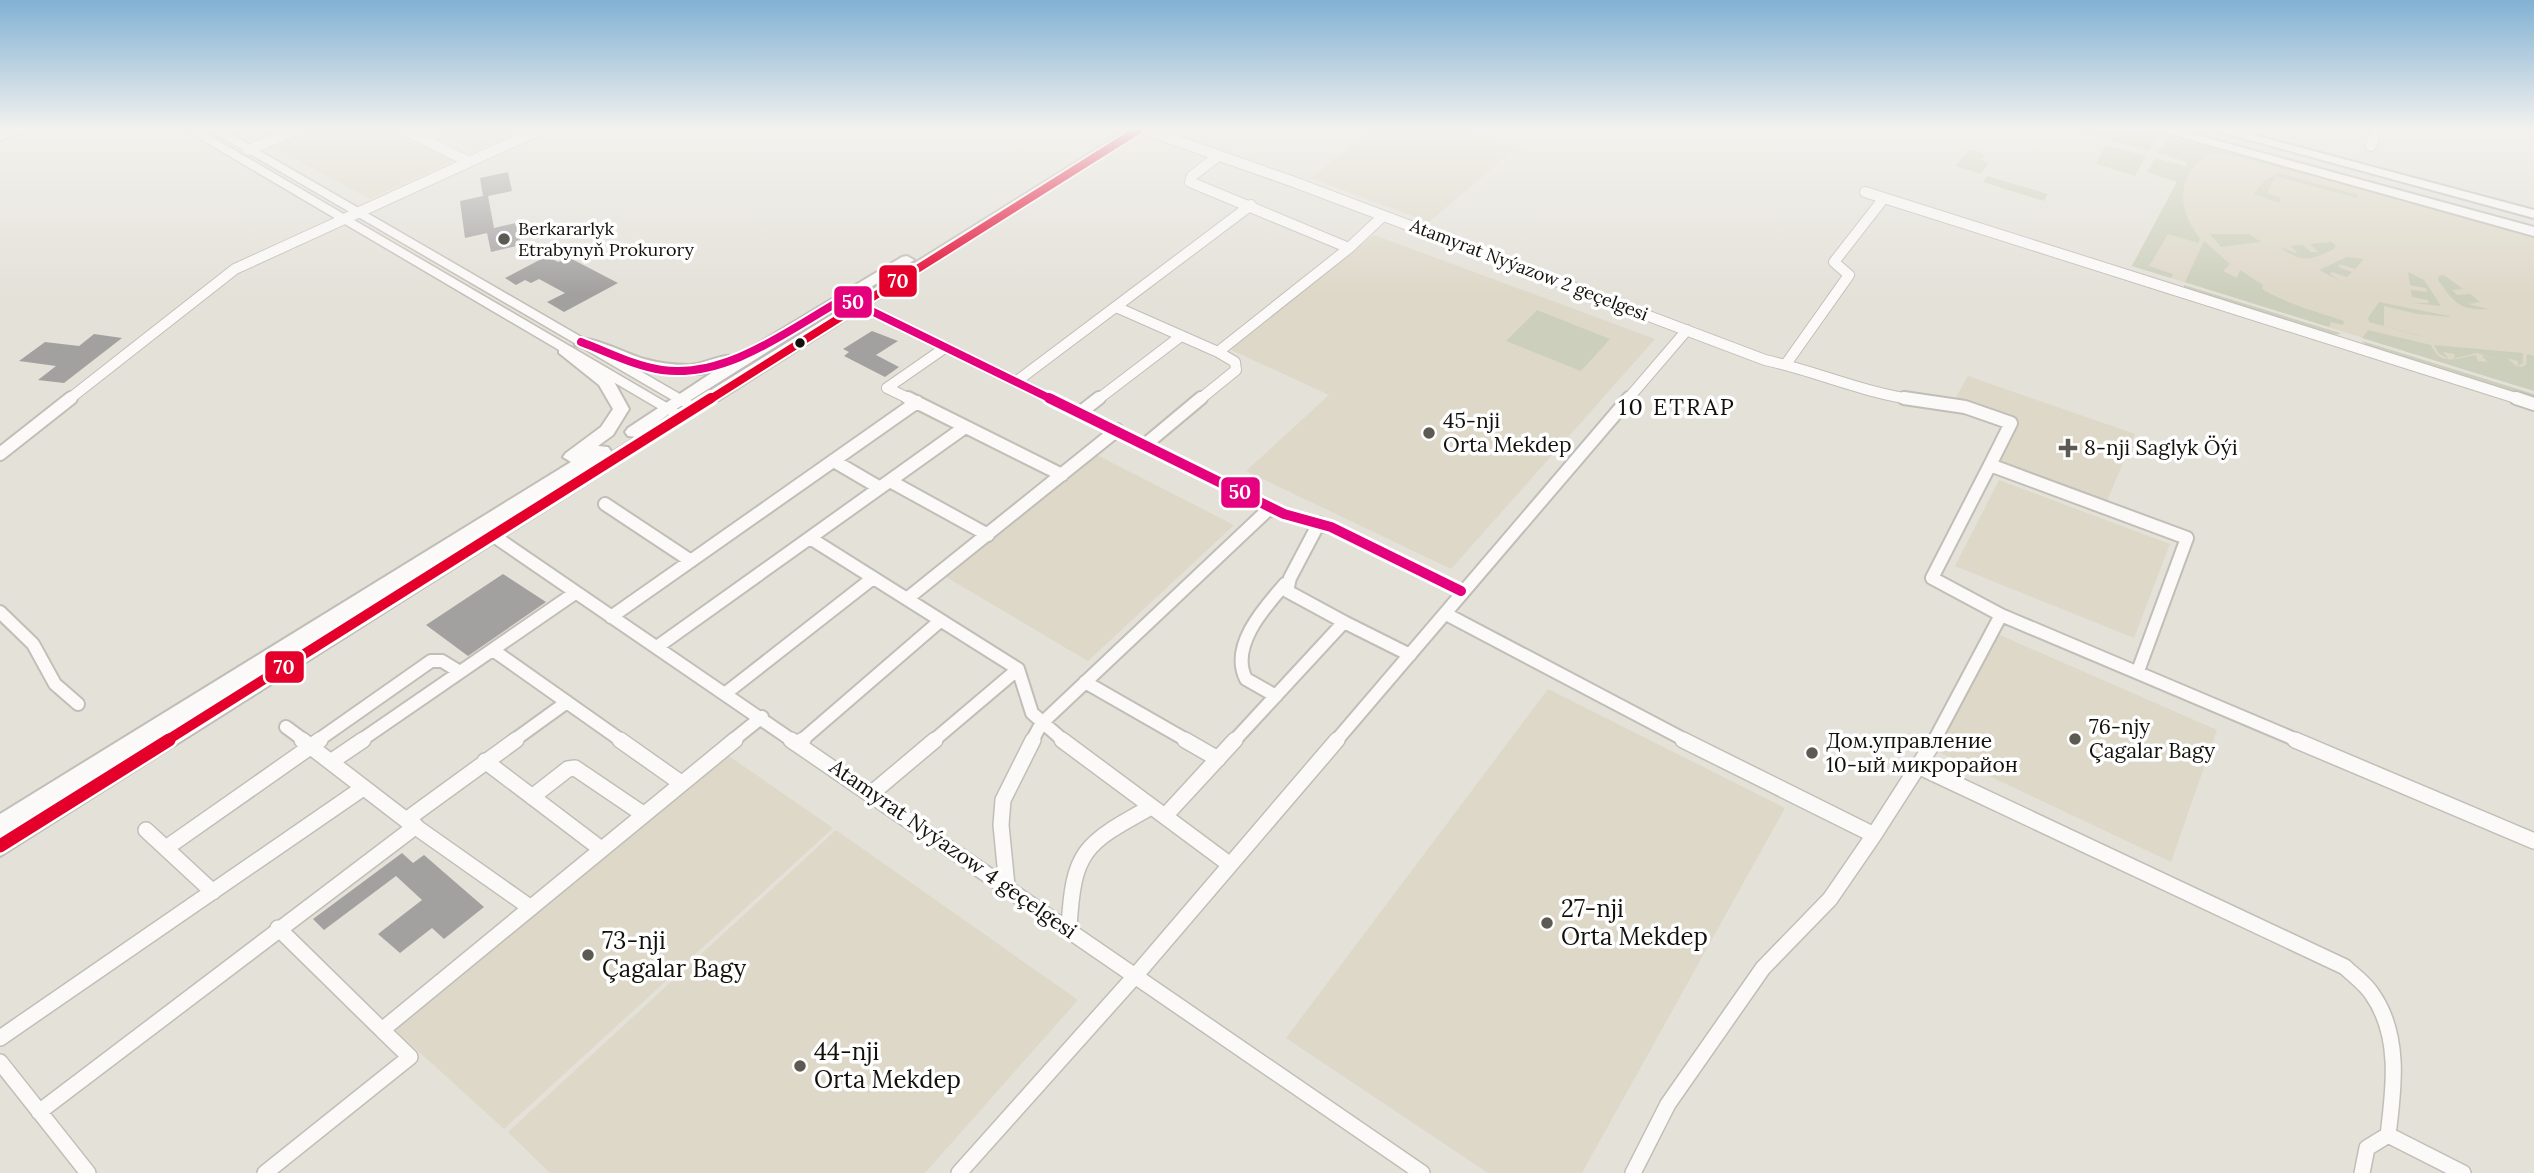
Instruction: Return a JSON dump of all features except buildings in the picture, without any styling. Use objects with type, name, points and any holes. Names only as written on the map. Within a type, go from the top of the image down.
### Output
[{"type":"main road","points":[[283,185],[681,407]]},
{"type":"main road","points":[[308,185],[573,346],[650,368],[686,371],[724,363],[852,302],[1033,185]]},
{"type":"main road","points":[[0,846],[487,531],[653,420],[681,407],[1047,185]]},
{"type":"main road","points":[[2362,185],[2534,232]]},
{"type":"main road","points":[[2400,185],[2534,223]]},
{"type":"main road","points":[[2420,185],[2534,214]]},
{"type":"main road","points":[[2450,185],[2534,207]]},
{"type":"main road","points":[[0,826],[487,531],[607,431],[621,411],[606,382],[573,346]]},
{"type":"street","points":[[0,454],[235,269],[419,185]]},
{"type":"street","points":[[1197,185],[1349,248]]},
{"type":"street","name":"Atamyrat Nyýazow 2 geçelgesi","points":[[1298,185],[1687,330],[1786,364],[1886,396],[1965,407],[2011,423],[1990,465]]},
{"type":"street","points":[[1865,192],[2534,404]]},
{"type":"street","points":[[1786,364],[1849,275],[1834,262],[1884,198]]},
{"type":"street","points":[[1017,381],[1251,205]]},
{"type":"street","points":[[1218,352],[1349,248],[1384,216]]},
{"type":"street","points":[[852,302],[1271,507],[1319,523],[1461,591]]},
{"type":"street","points":[[1116,307],[1235,362],[1236,370],[1146,444]]},
{"type":"street","points":[[959,1173],[1136,975],[1446,614],[1461,591],[1687,330]]},
{"type":"street","points":[[1081,412],[1181,336]]},
{"type":"street","points":[[946,347],[887,388],[1062,475]]},
{"type":"street","points":[[611,617],[917,402]]},
{"type":"street","points":[[657,648],[965,427]]},
{"type":"street","points":[[908,598],[1117,430]]},
{"type":"street","points":[[834,461],[988,535]]},
{"type":"street","points":[[2138,671],[2188,538],[1990,465],[1932,578],[2001,615],[2534,841]]},
{"type":"street","points":[[605,504],[691,561]]},
{"type":"street","points":[[1007,886],[1001,825],[1003,800],[1041,724],[1271,507]]},
{"type":"street","points":[[1276,696],[1246,679],[1242,671],[1242,661],[1253,620],[1285,584],[1314,539],[1319,523]]},
{"type":"street","name":"Atamyrat Nyýazow 4 geçelgesi","points":[[487,531],[762,717],[1422,1173]]},
{"type":"street","points":[[810,538],[1018,669],[1032,713],[1041,724],[1229,864]]},
{"type":"street","points":[[726,694],[873,578]]},
{"type":"street","points":[[1285,584],[1293,597],[1410,655]]},
{"type":"street","points":[[332,761],[575,593]]},
{"type":"street","points":[[0,612],[33,644],[55,684],[78,704]]},
{"type":"street","points":[[1446,614],[1608,702],[1874,835]]},
{"type":"street","points":[[1633,1173],[1668,1104],[1763,968],[1830,899],[1912,773],[1920,767],[2001,615]]},
{"type":"street","points":[[799,743],[940,621]]},
{"type":"street","points":[[1165,816],[1343,622]]},
{"type":"street","points":[[493,650],[681,783]]},
{"type":"street","points":[[166,848],[431,661],[442,662],[460,672]]},
{"type":"street","points":[[872,793],[1018,669]]},
{"type":"street","points":[[1085,682],[1217,759]]},
{"type":"street","points":[[39,1112],[278,928],[485,761],[567,702]]},
{"type":"street","points":[[382,1030],[762,717]]},
{"type":"street","points":[[286,727],[363,788],[531,908]]},
{"type":"street","points":[[485,761],[601,849]]},
{"type":"street","points":[[1920,767],[2344,967],[2372,994],[2385,1020],[2396,1072],[2389,1135]]},
{"type":"street","points":[[532,797],[568,769],[575,768],[643,814]]},
{"type":"street","points":[[0,1038],[363,788]]},
{"type":"street","points":[[1069,929],[1070,882],[1078,858],[1094,839],[1151,807]]},
{"type":"street","points":[[146,830],[213,892]]},
{"type":"street","points":[[265,1173],[410,1056],[278,928]]},
{"type":"street","points":[[0,1062],[88,1173]]},
{"type":"street","points":[[2362,1173],[2367,1148],[2389,1135]]},
{"type":"street","points":[[2389,1135],[2463,1173]]},
{"type":"shaded area","points":[[343,185],[401,185],[370,199]]},
{"type":"shaded area","points":[[1328,185],[1473,185],[1429,222]]},
{"type":"shaded area","points":[[2175,185],[2348,185],[2534,235],[2534,391],[2132,266]]},
{"type":"shaded area","name":"45-nji Orta Mekdep","points":[[1374,235],[1655,339],[1451,569],[1246,471],[1329,395],[1229,349]]},
{"type":"shaded area","name":"8-nji Saglyk Öýi","points":[[1968,376],[2135,434],[2107,501],[2000,461],[2020,422],[1955,399]]},
{"type":"shaded area","points":[[1097,455],[1234,525],[1088,661],[946,577]]},
{"type":"shaded area","points":[[1999,480],[2170,544],[2134,638],[1955,566]]},
{"type":"shaded area","name":"76-njy Çagalar Bagy","points":[[1993,632],[2217,730],[2171,862],[1932,749]]},
{"type":"shaded area","name":"27-nji Orta Mekdep","points":[[1548,689],[1785,808],[1582,1173],[1488,1173],[1286,1038]]},
{"type":"shaded area","name":"73-nji Çagalar Bagy","points":[[726,754],[833,828],[504,1129],[394,1029]]},
{"type":"shaded area","name":"44-nji Orta Mekdep","points":[[836,830],[1078,1000],[925,1173],[550,1173],[508,1132]]},
{"type":"green space","points":[[1992,185],[2017,185],[2048,194],[2044,201]]},
{"type":"green space","points":[[2176,185],[2185,185],[2184,204],[2192,227],[2200,238],[2198,243],[2168,234],[2149,266],[2173,274],[2171,278],[2132,266]]},
{"type":"green space","points":[[2261,185],[2271,185],[2267,193],[2281,198],[2279,203],[2254,194]]},
{"type":"green space","points":[[2308,185],[2321,185],[2358,195],[2357,198]]},
{"type":"green space","points":[[2210,234],[2249,234],[2261,242],[2221,247]]},
{"type":"green space","points":[[2204,241],[2230,264],[2223,271],[2237,278],[2240,270],[2263,285],[2262,289],[2272,295],[2344,321],[2343,325],[2331,322],[2329,327],[2185,282]]},
{"type":"green space","points":[[2332,242],[2336,246],[2334,249],[2307,258],[2295,256],[2280,247],[2298,254],[2291,246],[2303,245],[2311,252],[2318,252],[2310,244]]},
{"type":"green space","points":[[2347,257],[2364,259],[2355,269],[2340,264],[2338,267],[2352,272],[2347,277],[2332,272],[2330,274],[2342,282],[2319,270]]},
{"type":"green space","points":[[2408,272],[2424,280],[2441,306],[2413,303],[2429,303],[2428,300],[2412,297],[2411,290],[2427,292],[2426,288],[2410,285]]},
{"type":"green space","points":[[2444,275],[2463,289],[2452,290],[2457,295],[2470,294],[2480,302],[2468,304],[2489,309],[2471,309],[2459,304],[2438,280],[2439,276]]},
{"type":"green space","points":[[2184,285],[2340,334],[2332,335],[2184,289]]},
{"type":"green space","points":[[2379,302],[2450,317],[2417,314],[2384,306],[2384,326],[2422,336],[2416,335],[2369,322],[2368,318]]},
{"type":"green space","points":[[1537,310],[1610,339],[1581,371],[1506,341]]},
{"type":"green space","points":[[2368,330],[2431,345],[2444,359],[2476,355],[2478,361],[2488,362],[2481,355],[2521,367],[2526,365],[2527,354],[2534,356],[2534,391],[2362,338]]},
{"type":"green space","points":[[2362,341],[2534,394],[2534,398],[2367,346]]},
{"type":"green space","points":[[2434,345],[2523,353],[2523,363],[2518,366],[2518,361],[2507,358],[2516,366],[2477,353],[2452,359],[2454,354],[2443,352],[2449,359],[2439,354]]},
{"type":"transit line","name":"70","points":[[0,846],[1051,185]]},
{"type":"transit line","name":"50","points":[[581,342],[626,360],[661,370],[694,370],[739,356],[845,298],[1284,514],[1331,527],[1461,591]]},
{"type":"place","name":"Berkararlyk Etrabynyň Prokurory","points":[[504,239]]},
{"type":"place","name":"45-nji Orta Mekdep","points":[[1429,433]]},
{"type":"place","name":"8-nji Saglyk Öýi","points":[[2068,448]]},
{"type":"place","name":"76-njy Çagalar Bagy","points":[[2075,739]]},
{"type":"place","name":"Дом.управление 10-ый микрорайон","points":[[1812,753]]},
{"type":"place","name":"27-nji Orta Mekdep","points":[[1547,923]]},
{"type":"place","name":"73-nji Çagalar Bagy","points":[[588,955]]},
{"type":"place","name":"44-nji Orta Mekdep","points":[[800,1066]]},
{"type":"district","name":"10 ETRAP","points":[[1677,407]]}]
